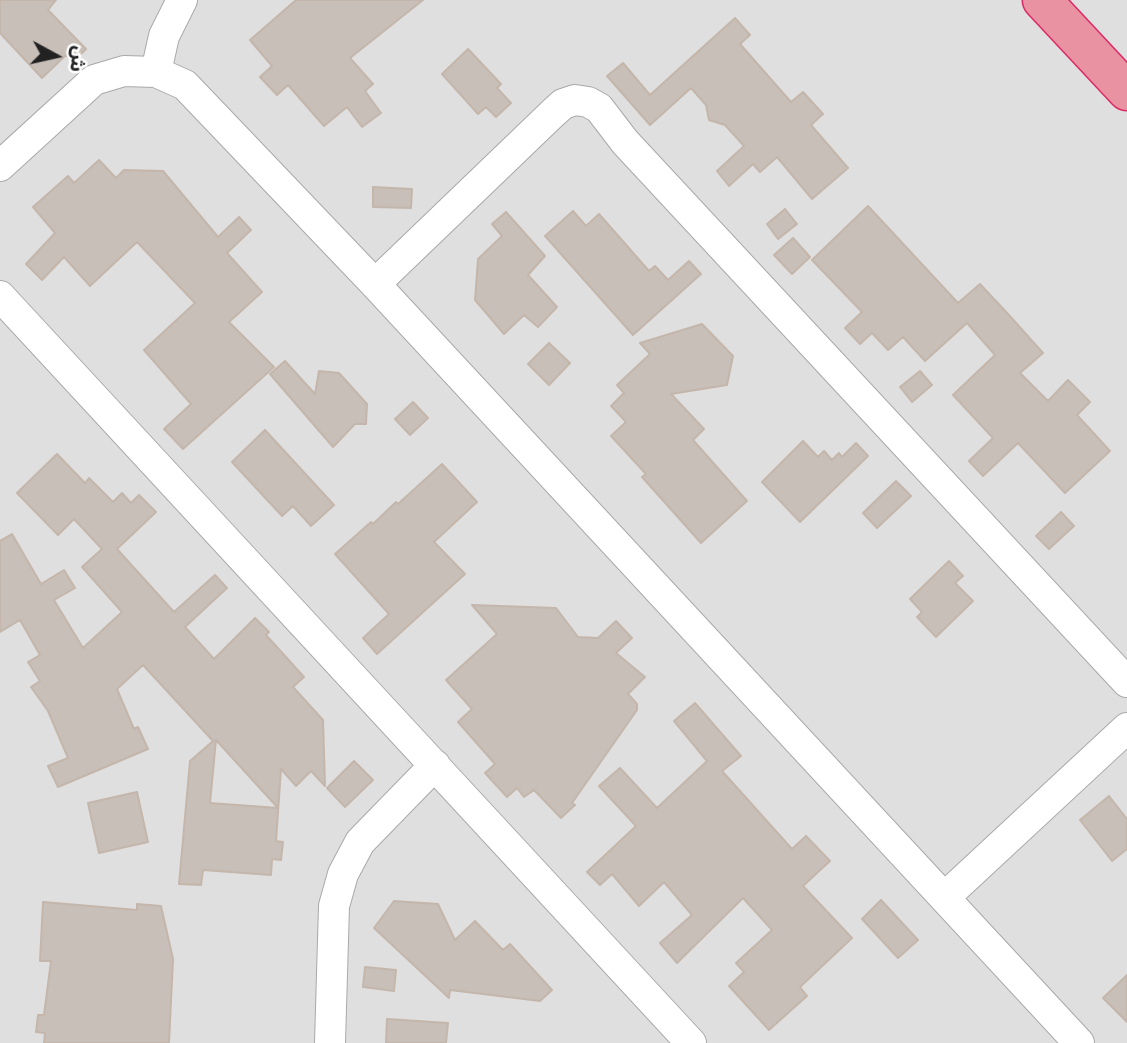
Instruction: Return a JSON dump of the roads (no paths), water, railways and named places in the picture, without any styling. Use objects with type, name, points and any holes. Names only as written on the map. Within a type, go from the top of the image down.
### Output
[{"type":"highway","points":[[1042,0],[1127,91]]},
{"type":"street","points":[[156,72],[164,36],[182,0]]},
{"type":"street","points":[[0,166],[94,80],[124,71],[156,72],[185,85],[375,284],[1079,1043]]},
{"type":"street","points":[[375,284],[563,104],[575,100],[588,102],[599,108],[625,142],[1127,682]]},
{"type":"street","points":[[0,296],[688,1042]]},
{"type":"street","points":[[945,897],[1127,727]]},
{"type":"street","points":[[330,1043],[334,906],[343,874],[360,842],[435,765]]}]
